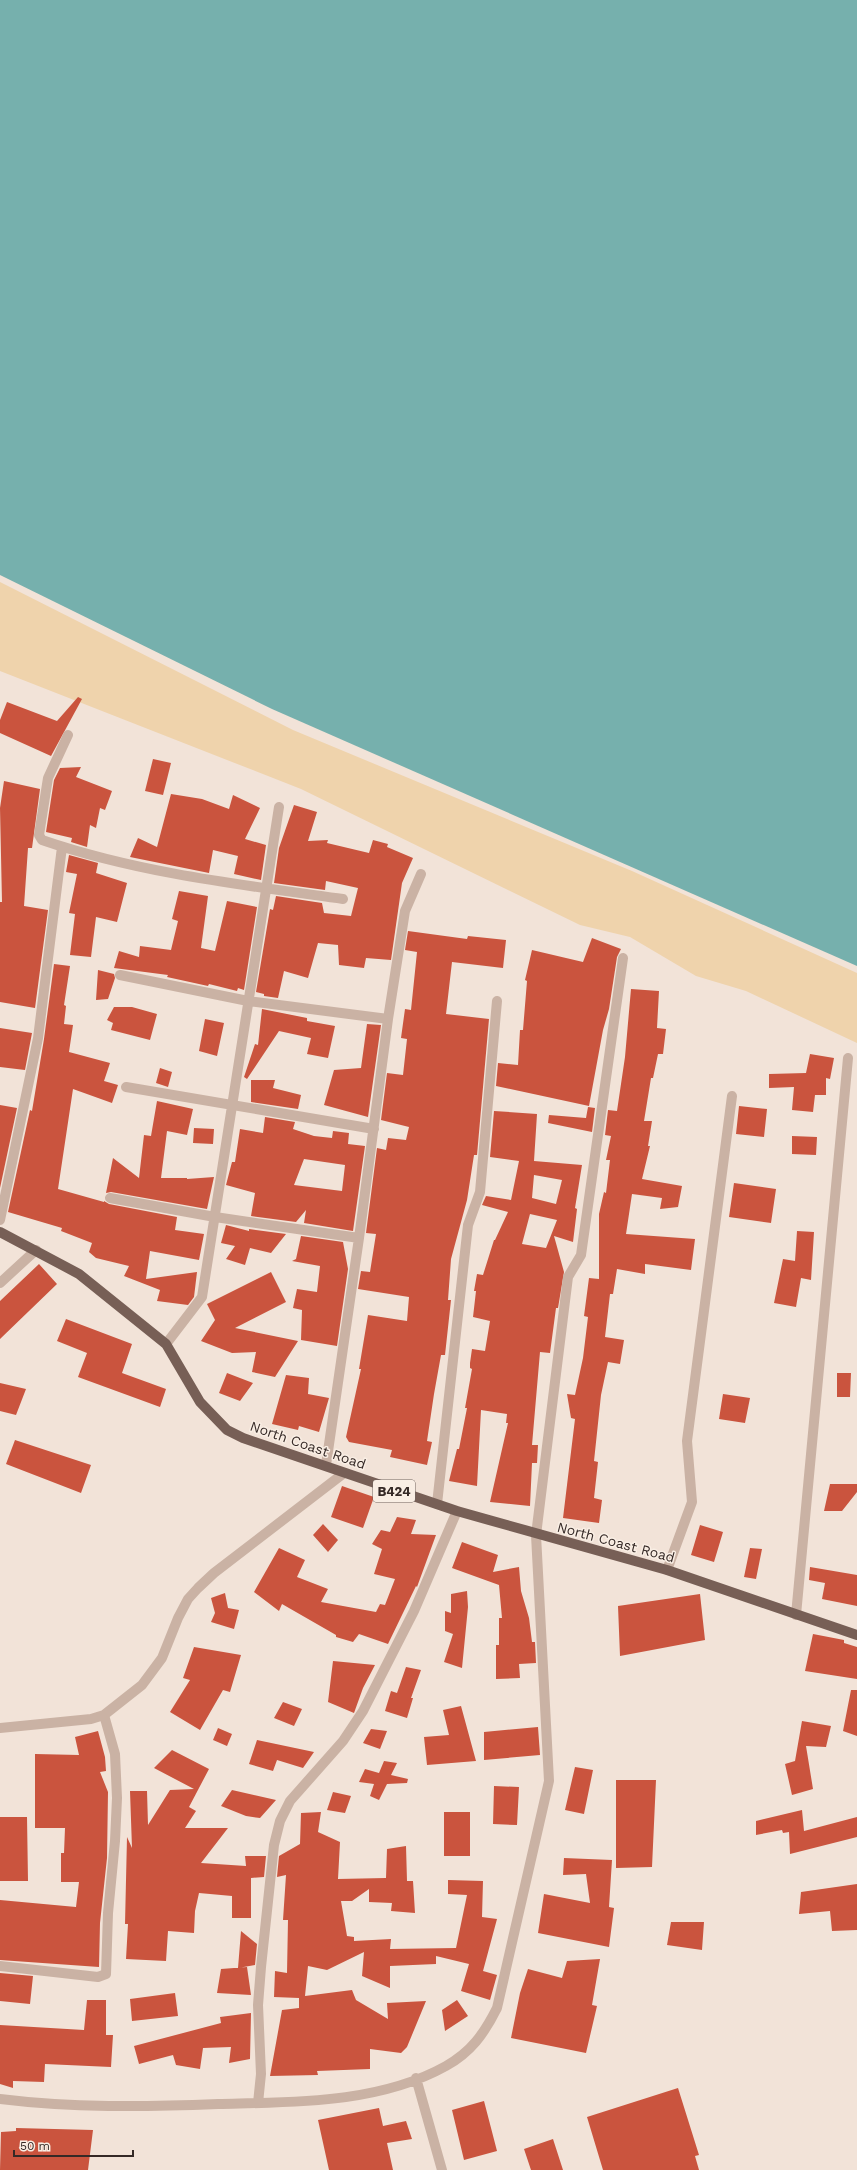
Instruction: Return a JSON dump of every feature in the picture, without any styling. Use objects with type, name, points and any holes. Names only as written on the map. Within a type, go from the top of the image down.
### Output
[{"type":"main road","name":"North Coast Road","points":[[0,1232],[79,1274],[166,1344],[200,1402],[227,1430],[243,1438],[326,1465],[344,1473],[457,1511],[536,1535],[667,1570],[857,1635]]},
{"type":"street","points":[[68,735],[48,778],[39,835],[42,840],[62,847],[151,869],[266,889],[343,900]]},
{"type":"street","points":[[166,1344],[202,1297],[279,808]]},
{"type":"street","points":[[0,1220],[38,1038],[62,847]]},
{"type":"street","points":[[326,1465],[359,1238],[388,1019],[406,911],[421,874]]},
{"type":"street","points":[[0,2099],[40,2104],[135,2107],[258,2103],[334,2098],[380,2091],[445,2066],[468,2050],[486,2030],[497,2008],[549,1781],[536,1535],[568,1277],[581,1255],[623,958]]},
{"type":"street","points":[[120,975],[248,1001],[388,1019]]},
{"type":"street","points":[[437,1504],[468,1225],[480,1192],[497,1001]]},
{"type":"street","points":[[796,1615],[848,1058]]},
{"type":"street","points":[[126,1087],[374,1129]]},
{"type":"street","points":[[667,1570],[692,1502],[687,1441],[732,1096]]},
{"type":"street","points":[[110,1198],[215,1217],[359,1238]]},
{"type":"street","points":[[0,1283],[36,1250]]},
{"type":"street","points":[[0,1728],[91,1719],[104,1715],[142,1684],[162,1658],[178,1618],[188,1598],[214,1573],[344,1473]]},
{"type":"street","points":[[258,2103],[261,2074],[258,2005],[274,1845],[280,1821],[290,1801],[343,1741],[363,1711],[414,1611],[457,1511]]},
{"type":"street","points":[[0,1966],[98,1977],[106,1974],[108,1913],[115,1841],[117,1798],[115,1754],[104,1715]]},
{"type":"street","points":[[416,2078],[442,2170]]},
{"type":"sand","points":[[0,582],[293,730],[632,871],[857,973],[857,1043],[746,991],[696,976],[630,937],[580,925],[301,789],[0,671]]},
{"type":"water","points":[[0,0],[857,0],[857,966],[272,709],[0,575]]},
{"type":"building","points":[[78,697],[82,699],[51,756],[0,733],[0,720],[7,702],[57,721]]},
{"type":"building","points":[[153,759],[171,763],[163,795],[145,791]]},
{"type":"building","points":[[81,767],[76,777],[112,791],[105,810],[100,808],[96,828],[90,825],[87,847],[71,842],[72,838],[46,832],[54,780],[60,768]]},
{"type":"building","points":[[4,781],[40,789],[32,848],[28,848],[24,906],[48,910],[35,1008],[0,1002],[0,902],[2,902],[0,808]]},
{"type":"building","points":[[171,794],[202,799],[229,809],[233,795],[260,808],[245,839],[266,845],[261,880],[234,874],[238,856],[213,850],[209,873],[130,857],[138,838],[157,847]]},
{"type":"building","points":[[294,805],[317,812],[308,841],[328,840],[327,843],[369,853],[373,840],[388,844],[387,847],[413,858],[402,883],[391,960],[366,958],[364,968],[339,965],[338,945],[318,943],[308,978],[284,971],[278,998],[264,996],[264,994],[256,992],[270,909],[273,910],[276,896],[322,903],[324,913],[351,916],[358,888],[326,881],[325,890],[274,883],[279,848]]},
{"type":"building","points":[[69,855],[98,863],[96,873],[127,883],[117,922],[96,917],[91,957],[70,955],[75,914],[69,913],[77,874],[66,872]]},
{"type":"building","points":[[179,891],[208,896],[201,948],[215,951],[227,901],[257,907],[244,990],[238,988],[237,991],[209,984],[208,986],[167,977],[168,975],[114,968],[119,951],[139,957],[140,946],[171,950],[178,921],[172,919]]},
{"type":"building","points":[[408,931],[467,939],[468,936],[506,940],[503,968],[452,962],[446,1014],[489,1019],[477,1155],[474,1155],[467,1200],[451,1259],[448,1300],[451,1300],[445,1355],[441,1355],[434,1394],[427,1441],[432,1442],[427,1465],[390,1457],[392,1450],[349,1442],[346,1437],[361,1369],[359,1369],[368,1315],[407,1321],[409,1297],[358,1289],[361,1271],[370,1272],[376,1234],[366,1233],[377,1148],[386,1150],[388,1138],[406,1140],[409,1127],[381,1120],[387,1073],[403,1075],[407,1039],[401,1038],[405,1009],[411,1010],[417,952],[405,950]]},
{"type":"building","points":[[592,938],[621,949],[617,957],[609,1009],[603,1030],[589,1106],[496,1086],[498,1063],[518,1065],[520,1030],[523,1030],[527,981],[525,980],[532,950],[583,962]]},
{"type":"building","points":[[54,964],[70,966],[64,1005],[66,1006],[64,1024],[73,1025],[69,1052],[110,1063],[104,1081],[118,1085],[112,1103],[73,1089],[58,1189],[104,1201],[109,1204],[177,1217],[175,1230],[204,1234],[199,1260],[150,1251],[146,1279],[197,1272],[194,1297],[188,1305],[157,1301],[160,1290],[124,1276],[129,1266],[96,1258],[89,1252],[92,1243],[61,1231],[62,1228],[8,1212],[30,1110],[32,1111],[44,1039]]},
{"type":"building","points":[[98,970],[114,974],[115,978],[108,999],[96,1000]]},
{"type":"building","points":[[631,989],[659,991],[657,1028],[666,1029],[663,1054],[658,1054],[653,1078],[651,1078],[644,1121],[652,1121],[648,1146],[650,1146],[642,1179],[682,1186],[678,1207],[660,1209],[662,1198],[632,1194],[626,1234],[695,1239],[691,1270],[645,1264],[645,1274],[617,1269],[613,1294],[610,1294],[605,1337],[624,1340],[620,1364],[608,1362],[601,1395],[594,1461],[598,1462],[594,1498],[602,1500],[599,1523],[563,1518],[575,1419],[571,1418],[567,1394],[575,1395],[583,1358],[588,1317],[584,1316],[589,1278],[599,1279],[599,1214],[604,1192],[606,1193],[610,1160],[606,1160],[611,1136],[605,1135],[608,1110],[617,1111],[625,1057]]},
{"type":"building","points":[[114,1007],[132,1007],[157,1014],[150,1040],[111,1030],[113,1023],[107,1020]]},
{"type":"building","points":[[262,1009],[307,1018],[307,1021],[335,1026],[328,1058],[307,1054],[311,1038],[279,1031],[247,1079],[244,1077],[255,1044],[258,1045]]},
{"type":"building","points":[[205,1019],[224,1023],[217,1056],[199,1051]]},
{"type":"building","points":[[367,1024],[381,1025],[368,1117],[324,1105],[334,1070],[361,1068]]},
{"type":"building","points":[[0,1028],[32,1033],[25,1070],[0,1067]]},
{"type":"building","points":[[810,1054],[834,1058],[830,1079],[826,1078],[826,1095],[815,1095],[813,1112],[792,1110],[794,1087],[769,1088],[769,1074],[806,1073]]},
{"type":"building","points":[[160,1068],[172,1072],[168,1087],[156,1083]]},
{"type":"building","points":[[251,1080],[275,1080],[273,1088],[301,1095],[298,1109],[251,1102]]},
{"type":"building","points":[[157,1101],[193,1109],[187,1135],[167,1131],[161,1178],[187,1179],[214,1177],[207,1209],[111,1192],[106,1193],[113,1158],[139,1178],[144,1135],[151,1136]]},
{"type":"building","points":[[0,1105],[17,1108],[0,1188]]},
{"type":"building","points":[[739,1106],[767,1109],[764,1137],[736,1134]]},
{"type":"building","points":[[588,1107],[595,1108],[592,1132],[548,1123],[549,1115],[586,1118]]},
{"type":"building","points":[[494,1111],[537,1114],[534,1161],[582,1165],[575,1208],[577,1209],[573,1242],[554,1236],[564,1272],[558,1308],[556,1308],[550,1353],[540,1352],[532,1445],[538,1445],[537,1463],[532,1463],[530,1506],[490,1502],[508,1423],[506,1423],[507,1414],[481,1410],[477,1486],[449,1481],[457,1449],[459,1449],[467,1408],[465,1408],[472,1369],[470,1368],[470,1363],[472,1349],[485,1351],[490,1321],[473,1317],[476,1291],[474,1291],[477,1274],[483,1275],[494,1240],[508,1212],[482,1205],[486,1196],[511,1200],[519,1161],[490,1157]],"holes":[[[534,1175],[562,1180],[556,1204],[532,1198]],[[530,1214],[557,1220],[546,1248],[522,1244]]]},
{"type":"building","points":[[265,1117],[295,1122],[293,1129],[314,1136],[332,1138],[333,1131],[349,1133],[348,1144],[365,1146],[353,1231],[304,1223],[306,1210],[296,1222],[251,1216],[255,1193],[226,1185],[232,1162],[235,1162],[240,1129],[263,1133]],"holes":[[[304,1159],[345,1165],[342,1191],[294,1185]]]},
{"type":"building","points":[[194,1128],[214,1129],[213,1144],[193,1143]]},
{"type":"building","points":[[792,1136],[817,1137],[816,1155],[792,1154]]},
{"type":"building","points":[[734,1183],[776,1189],[771,1223],[729,1217]]},
{"type":"building","points":[[226,1225],[249,1231],[249,1229],[286,1234],[271,1253],[250,1248],[245,1265],[226,1259],[235,1246],[221,1243]]},
{"type":"building","points":[[797,1231],[814,1232],[811,1280],[801,1278],[796,1307],[774,1303],[783,1259],[795,1261]]},
{"type":"building","points":[[301,1236],[343,1242],[348,1269],[337,1346],[301,1340],[302,1310],[293,1308],[297,1289],[317,1292],[320,1266],[292,1261],[296,1259]]},
{"type":"building","points":[[39,1264],[57,1284],[0,1339],[0,1301]]},
{"type":"building","points":[[271,1272],[286,1302],[235,1328],[298,1341],[275,1377],[252,1372],[256,1352],[232,1353],[201,1341],[215,1320],[207,1304]]},
{"type":"building","points":[[66,1319],[132,1344],[122,1373],[166,1389],[160,1407],[78,1377],[87,1353],[57,1341]]},
{"type":"building","points":[[227,1373],[253,1383],[240,1401],[219,1393]]},
{"type":"building","points":[[837,1373],[851,1373],[850,1397],[837,1397]]},
{"type":"building","points":[[286,1375],[309,1378],[308,1394],[329,1398],[319,1432],[299,1426],[298,1430],[272,1424]]},
{"type":"building","points":[[0,1383],[26,1389],[16,1415],[0,1411]]},
{"type":"building","points":[[723,1394],[750,1398],[745,1423],[719,1419]]},
{"type":"building","points":[[15,1440],[91,1465],[81,1493],[6,1464]]},
{"type":"building","points":[[830,1484],[857,1484],[857,1492],[842,1511],[824,1511]]},
{"type":"building","points":[[342,1486],[374,1497],[363,1528],[331,1517]]},
{"type":"building","points":[[397,1517],[416,1520],[411,1534],[436,1535],[417,1587],[416,1586],[388,1644],[359,1634],[353,1642],[336,1637],[336,1635],[282,1604],[279,1611],[254,1592],[279,1548],[305,1560],[297,1577],[328,1589],[321,1602],[376,1612],[380,1604],[385,1605],[395,1579],[374,1574],[382,1549],[372,1544],[381,1530],[390,1532]]},
{"type":"building","points":[[323,1524],[338,1540],[328,1552],[313,1535]]},
{"type":"building","points":[[700,1525],[723,1532],[714,1562],[691,1555]]},
{"type":"building","points":[[462,1542],[498,1555],[493,1572],[519,1567],[521,1591],[529,1618],[532,1642],[535,1642],[536,1663],[519,1664],[520,1678],[496,1679],[496,1645],[499,1645],[499,1618],[502,1618],[499,1585],[452,1568]]},
{"type":"building","points":[[750,1548],[762,1549],[756,1579],[744,1577]]},
{"type":"building","points":[[810,1567],[857,1575],[857,1606],[822,1599],[825,1583],[809,1580]]},
{"type":"building","points":[[467,1591],[468,1607],[462,1668],[444,1662],[453,1634],[445,1631],[445,1611],[451,1613],[451,1594]]},
{"type":"building","points":[[225,1593],[228,1608],[239,1610],[234,1629],[211,1622],[215,1613],[211,1598]]},
{"type":"building","points":[[700,1594],[705,1640],[620,1656],[618,1606]]},
{"type":"building","points":[[813,1634],[844,1640],[844,1643],[857,1647],[857,1679],[805,1671]]},
{"type":"building","points":[[194,1647],[241,1655],[230,1692],[223,1690],[200,1730],[170,1712],[190,1680],[183,1678]]},
{"type":"building","points":[[333,1661],[375,1665],[363,1688],[354,1713],[328,1702]]},
{"type":"building","points":[[406,1667],[421,1670],[411,1698],[413,1698],[407,1718],[385,1711],[391,1691],[397,1693]]},
{"type":"building","points":[[851,1690],[857,1690],[857,1736],[843,1731]]},
{"type":"building","points":[[283,1702],[302,1709],[294,1726],[274,1718]]},
{"type":"building","points":[[461,1706],[476,1761],[427,1765],[424,1737],[449,1735],[443,1710]]},
{"type":"building","points":[[802,1721],[831,1726],[826,1747],[806,1746],[813,1789],[792,1795],[785,1764],[795,1761]]},
{"type":"building","points":[[538,1727],[540,1755],[484,1760],[484,1732]]},
{"type":"building","points":[[218,1728],[232,1734],[227,1746],[213,1740]]},
{"type":"building","points":[[371,1729],[387,1731],[380,1749],[363,1743]]},
{"type":"building","points":[[98,1731],[105,1757],[106,1771],[100,1772],[108,1792],[107,1858],[100,1923],[99,1967],[0,1960],[0,1900],[76,1907],[79,1882],[61,1882],[61,1853],[64,1853],[65,1828],[35,1828],[35,1754],[79,1755],[75,1737]]},
{"type":"building","points":[[257,1740],[314,1752],[303,1768],[277,1760],[273,1771],[249,1764]]},
{"type":"building","points":[[172,1750],[209,1769],[189,1807],[196,1811],[185,1828],[228,1828],[201,1863],[246,1866],[245,1856],[266,1856],[264,1877],[251,1878],[251,1918],[232,1918],[232,1896],[199,1893],[195,1911],[194,1933],[168,1931],[166,1961],[126,1959],[128,1924],[125,1924],[127,1837],[132,1848],[130,1791],[147,1791],[148,1825],[170,1790],[194,1789],[154,1768]]},
{"type":"building","points":[[384,1761],[397,1763],[391,1775],[408,1779],[407,1783],[387,1784],[379,1800],[370,1796],[374,1784],[359,1782],[365,1769],[379,1773]]},
{"type":"building","points":[[575,1767],[593,1770],[584,1814],[565,1810]]},
{"type":"building","points":[[616,1780],[656,1780],[652,1867],[616,1868]]},
{"type":"building","points":[[494,1786],[519,1787],[517,1825],[493,1824]]},
{"type":"building","points":[[232,1790],[276,1800],[260,1818],[246,1816],[221,1806]]},
{"type":"building","points":[[333,1792],[351,1796],[345,1813],[327,1810]]},
{"type":"building","points":[[802,1810],[804,1831],[857,1817],[857,1837],[790,1854],[789,1832],[783,1833],[782,1830],[756,1835],[756,1821]]},
{"type":"building","points":[[321,1812],[318,1832],[340,1842],[338,1879],[386,1878],[387,1849],[406,1846],[407,1881],[413,1881],[415,1913],[391,1911],[392,1903],[369,1902],[369,1889],[352,1901],[341,1901],[347,1936],[354,1937],[354,1941],[391,1939],[390,1949],[456,1948],[467,1895],[448,1894],[448,1880],[483,1881],[482,1917],[497,1919],[483,1971],[497,1975],[490,2000],[461,1991],[469,1964],[436,1956],[436,1964],[390,1966],[390,1988],[362,1976],[364,1952],[327,1970],[308,1966],[305,1996],[352,1990],[356,2000],[388,2019],[387,2003],[426,2001],[407,2047],[401,2053],[370,2049],[370,2069],[317,2071],[318,2075],[270,2076],[282,2010],[299,2008],[299,1998],[274,1997],[275,1971],[287,1973],[288,1920],[283,1920],[286,1875],[277,1877],[279,1856],[300,1844],[301,1813]]},
{"type":"building","points":[[444,1812],[470,1812],[470,1856],[444,1856]]},
{"type":"building","points":[[0,1817],[27,1817],[28,1881],[0,1881]]},
{"type":"building","points":[[564,1858],[612,1860],[609,1907],[614,1908],[609,1947],[538,1933],[544,1894],[590,1903],[586,1874],[563,1875]]},
{"type":"building","points":[[857,1884],[857,1930],[832,1931],[830,1911],[799,1914],[801,1892]]},
{"type":"building","points":[[671,1922],[704,1922],[702,1950],[667,1945]]},
{"type":"building","points":[[241,1931],[257,1944],[255,1965],[238,1968]]},
{"type":"building","points":[[600,1959],[592,2005],[597,2006],[586,2053],[511,2038],[520,1993],[528,1969],[562,1978],[567,1961]]},
{"type":"building","points":[[247,1967],[251,1995],[217,1993],[221,1969]]},
{"type":"building","points":[[0,1973],[33,1976],[30,2004],[0,2001]]},
{"type":"building","points":[[175,1993],[178,2016],[132,2021],[130,1999]]},
{"type":"building","points":[[87,2000],[106,2000],[106,2035],[113,2035],[111,2067],[45,2064],[44,2082],[13,2081],[13,2088],[0,2084],[0,2025],[84,2030]]},
{"type":"building","points":[[457,2000],[468,2016],[445,2031],[442,2010]]},
{"type":"building","points":[[251,2013],[250,2059],[229,2063],[231,2047],[203,2048],[200,2069],[176,2065],[173,2055],[139,2064],[134,2046],[221,2023],[220,2017]]},
{"type":"building","points":[[678,2088],[699,2155],[695,2156],[699,2170],[603,2170],[587,2117]]},
{"type":"building","points":[[484,2101],[497,2151],[464,2160],[452,2110]]},
{"type":"building","points":[[379,2108],[383,2126],[406,2121],[412,2139],[387,2143],[393,2170],[329,2170],[318,2120]]},
{"type":"building","points":[[16,2128],[93,2130],[88,2170],[0,2170],[1,2132],[16,2131]]},
{"type":"building","points":[[553,2139],[563,2170],[531,2170],[524,2149]]}]
